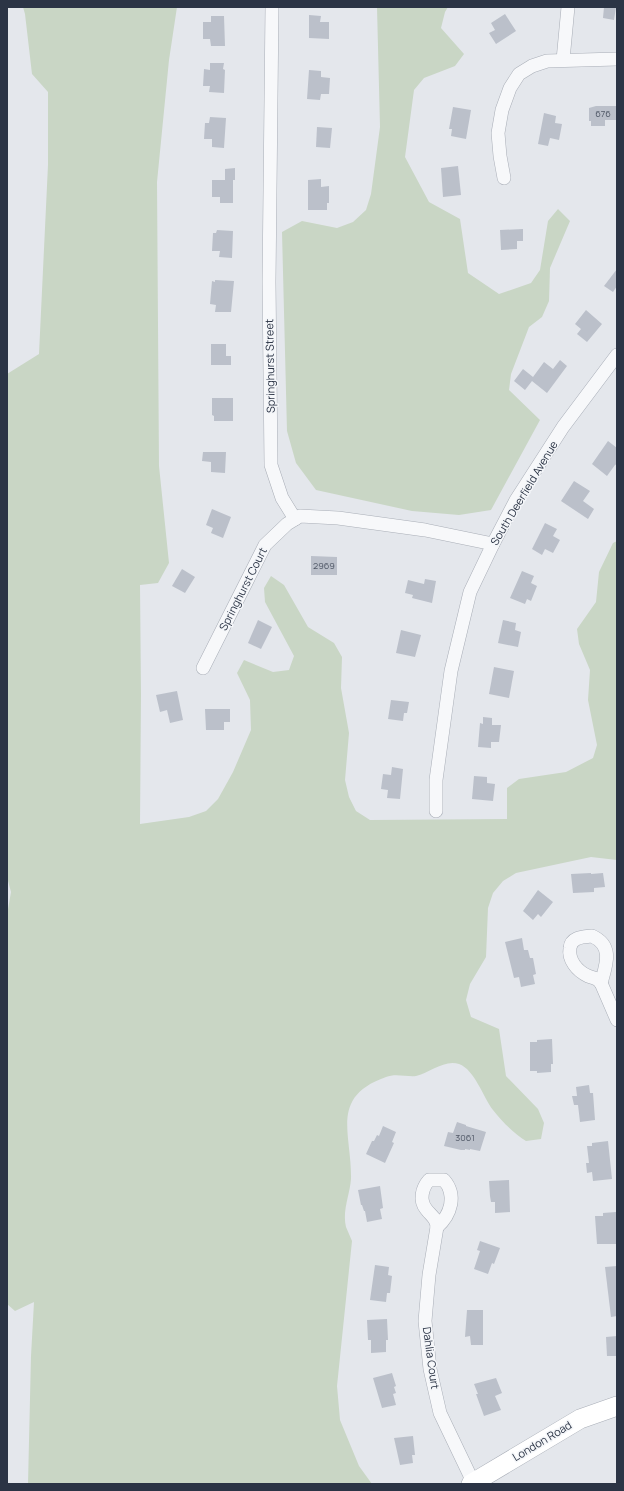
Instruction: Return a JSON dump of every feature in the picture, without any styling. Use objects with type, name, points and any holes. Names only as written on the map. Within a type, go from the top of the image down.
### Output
[{"type":"street","name":"Springhurst Street","points":[[272,7],[269,282],[272,465],[282,498],[295,519]]},
{"type":"street","points":[[563,60],[568,7]]},
{"type":"street","points":[[504,178],[498,133],[502,110],[510,88],[519,74],[532,66],[547,61],[617,59]]},
{"type":"street","name":"South Deerfield Avenue","points":[[436,811],[436,780],[451,671],[470,592],[516,500],[563,427],[617,355]]},
{"type":"street","points":[[295,519],[300,516],[338,518],[425,530],[493,544]]},
{"type":"street","name":"Springhurst Court","points":[[203,668],[265,545],[287,524],[295,519]]},
{"type":"street","points":[[601,983],[617,1020]]},
{"type":"street","name":"Dahlia Court","points":[[437,1228],[428,1275],[425,1322],[430,1369],[440,1413],[472,1484]]},
{"type":"street","name":"London Road","points":[[472,1484],[580,1419],[617,1406]]},
{"type":"green space","points":[[23,7],[177,7],[169,60],[157,182],[159,466],[169,563],[158,583],[140,585],[140,824],[189,817],[206,811],[218,799],[233,772],[251,730],[250,700],[237,673],[244,660],[273,672],[289,670],[294,656],[265,602],[264,588],[271,576],[284,585],[308,627],[334,643],[342,657],[341,688],[349,733],[345,780],[349,797],[356,811],[370,820],[507,819],[507,788],[519,779],[566,772],[593,758],[597,745],[588,700],[590,670],[579,644],[577,629],[596,602],[599,572],[613,543],[617,541],[617,860],[591,857],[516,873],[503,881],[493,893],[488,908],[486,957],[470,984],[466,1000],[471,1017],[499,1029],[506,1076],[538,1109],[544,1123],[541,1139],[526,1141],[513,1131],[500,1119],[489,1105],[470,1072],[465,1067],[454,1063],[448,1063],[416,1076],[393,1075],[386,1077],[368,1085],[357,1095],[350,1106],[347,1132],[351,1179],[345,1221],[352,1241],[337,1386],[340,1420],[359,1466],[372,1484],[28,1484],[31,1356],[34,1302],[15,1311],[7,1304],[7,915],[11,892],[7,877],[7,374],[39,354],[48,165],[48,92],[32,74]]},
{"type":"green space","points":[[377,7],[448,7],[445,12],[441,28],[464,54],[455,66],[424,78],[414,90],[405,157],[429,202],[460,219],[468,273],[499,294],[531,283],[540,270],[548,221],[558,209],[570,221],[550,268],[549,301],[542,317],[529,327],[511,374],[509,390],[540,420],[491,510],[459,515],[412,511],[316,490],[296,463],[287,431],[282,232],[302,221],[337,228],[353,222],[366,210],[371,194],[380,127]]},
{"type":"building","points":[[604,7],[616,7],[614,20],[603,18]]},
{"type":"building","points":[[505,14],[516,31],[496,44],[489,33],[495,30],[491,23]]},
{"type":"building","points":[[309,15],[321,16],[320,22],[329,22],[329,39],[309,38]]},
{"type":"building","points":[[211,16],[224,16],[225,46],[211,46],[210,39],[203,39],[203,22],[211,22]]},
{"type":"building","points":[[210,63],[224,63],[224,93],[209,92],[210,86],[203,86],[204,69],[210,70]]},
{"type":"building","points":[[309,70],[321,71],[321,77],[330,78],[329,94],[321,94],[320,100],[307,99]]},
{"type":"building","points":[[596,106],[617,106],[617,120],[605,120],[605,126],[591,126],[591,121],[589,121],[589,108]]},
{"type":"building","points":[[453,107],[471,110],[466,139],[451,136],[452,129],[449,129]]},
{"type":"building","points":[[544,113],[556,116],[555,123],[562,124],[559,140],[550,138],[548,146],[538,144]]},
{"type":"building","points":[[210,117],[226,118],[224,148],[212,147],[212,139],[204,139],[205,123],[209,123]]},
{"type":"building","points":[[317,127],[332,128],[330,148],[316,147]]},
{"type":"building","points":[[458,166],[461,195],[443,197],[441,168]]},
{"type":"building","points":[[235,168],[235,180],[233,180],[233,203],[220,203],[220,197],[212,197],[212,180],[225,180],[225,169]]},
{"type":"building","points":[[321,179],[321,187],[329,186],[329,203],[327,203],[327,210],[308,210],[308,180]]},
{"type":"building","points":[[523,229],[523,241],[517,241],[517,249],[501,250],[500,230]]},
{"type":"building","points":[[217,230],[233,231],[232,258],[219,257],[220,251],[212,251],[213,233],[216,233]]},
{"type":"building","points":[[617,269],[617,286],[613,292],[604,286]]},
{"type":"building","points":[[215,280],[234,281],[231,312],[215,312],[216,305],[210,304],[212,281],[215,282]]},
{"type":"building","points":[[586,310],[602,324],[587,342],[577,334],[581,329],[575,324]]},
{"type":"building","points":[[211,344],[226,344],[226,356],[231,356],[231,365],[211,365]]},
{"type":"building","points":[[560,360],[567,366],[547,393],[532,381],[525,390],[514,381],[523,369],[533,377],[544,362],[553,369]]},
{"type":"building","points":[[212,398],[233,398],[233,421],[214,421],[214,416],[212,415]]},
{"type":"building","points":[[608,441],[617,448],[617,464],[607,476],[592,464]]},
{"type":"building","points":[[203,452],[226,452],[225,473],[211,472],[211,462],[202,461]]},
{"type":"building","points":[[574,481],[590,491],[583,501],[594,509],[588,519],[561,501]]},
{"type":"building","points":[[212,509],[231,517],[223,538],[211,533],[213,528],[206,525]]},
{"type":"building","points":[[545,523],[557,529],[553,536],[560,540],[553,553],[545,549],[542,555],[532,549]]},
{"type":"building","points":[[311,556],[337,557],[337,575],[311,575]]},
{"type":"building","points":[[182,569],[195,577],[185,593],[172,586]]},
{"type":"building","points":[[522,571],[534,576],[531,583],[537,586],[531,601],[527,599],[525,604],[510,598]]},
{"type":"building","points":[[425,579],[436,581],[432,603],[412,598],[413,595],[405,593],[408,580],[424,584]]},
{"type":"building","points":[[258,620],[272,627],[261,649],[248,643]]},
{"type":"building","points":[[503,620],[516,623],[515,630],[521,632],[518,647],[498,643]]},
{"type":"building","points":[[401,630],[421,635],[415,657],[396,653]]},
{"type":"building","points":[[494,667],[514,671],[509,698],[489,694]]},
{"type":"building","points":[[177,691],[183,720],[170,723],[167,710],[160,712],[156,695]]},
{"type":"building","points":[[391,700],[409,702],[407,713],[404,713],[403,721],[388,719]]},
{"type":"building","points":[[205,709],[230,709],[230,722],[224,722],[224,730],[206,730]]},
{"type":"building","points":[[483,717],[492,718],[492,725],[501,725],[499,742],[491,742],[491,748],[478,747],[480,723],[483,724]]},
{"type":"building","points":[[392,767],[403,769],[400,799],[387,798],[388,790],[381,789],[383,774],[391,775]]},
{"type":"building","points":[[474,776],[487,777],[487,783],[495,784],[493,801],[472,799]]},
{"type":"building","points":[[603,873],[605,887],[594,888],[594,892],[573,893],[571,874]]},
{"type":"building","points":[[538,890],[553,902],[541,917],[538,914],[533,920],[523,911]]},
{"type":"building","points":[[522,938],[524,950],[528,950],[530,958],[533,958],[536,974],[533,975],[535,984],[521,987],[519,977],[514,978],[505,942]]},
{"type":"building","points":[[552,1039],[553,1064],[551,1064],[551,1072],[537,1073],[537,1071],[530,1071],[530,1042]]},
{"type":"building","points":[[589,1085],[590,1093],[593,1093],[595,1120],[580,1122],[578,1105],[574,1105],[572,1096],[577,1096],[576,1087]]},
{"type":"building","points":[[457,1122],[486,1132],[480,1151],[470,1149],[461,1150],[444,1146],[448,1132],[453,1133]]},
{"type":"building","points":[[383,1126],[396,1132],[392,1142],[394,1143],[385,1163],[366,1154],[372,1141],[374,1141],[377,1135],[379,1136]]},
{"type":"building","points":[[608,1141],[612,1179],[593,1181],[592,1172],[587,1173],[586,1163],[589,1163],[587,1146],[592,1146],[592,1143]]},
{"type":"building","points":[[509,1180],[510,1212],[495,1213],[495,1202],[491,1202],[489,1181]]},
{"type":"building","points":[[380,1186],[383,1208],[380,1209],[382,1219],[367,1222],[358,1190]]},
{"type":"building","points":[[616,1212],[617,1244],[597,1244],[595,1216],[603,1216],[603,1213]]},
{"type":"building","points":[[480,1241],[500,1248],[494,1264],[492,1263],[488,1274],[474,1269],[480,1251],[477,1250]]},
{"type":"building","points":[[375,1265],[389,1267],[388,1275],[392,1276],[390,1293],[387,1293],[386,1302],[370,1300]]},
{"type":"building","points":[[617,1266],[617,1316],[611,1317],[605,1267]]},
{"type":"building","points":[[467,1310],[483,1310],[483,1345],[471,1345],[470,1336],[465,1337]]},
{"type":"building","points":[[387,1319],[388,1340],[386,1340],[386,1352],[371,1353],[371,1340],[368,1340],[367,1320]]},
{"type":"building","points":[[617,1336],[617,1356],[607,1356],[606,1337]]},
{"type":"building","points":[[392,1373],[396,1386],[394,1387],[396,1393],[393,1394],[396,1405],[382,1408],[373,1378]]},
{"type":"building","points":[[496,1378],[502,1393],[495,1396],[501,1410],[484,1416],[474,1384]]},
{"type":"building","points":[[413,1436],[415,1455],[412,1455],[413,1463],[400,1465],[394,1438]]}]
